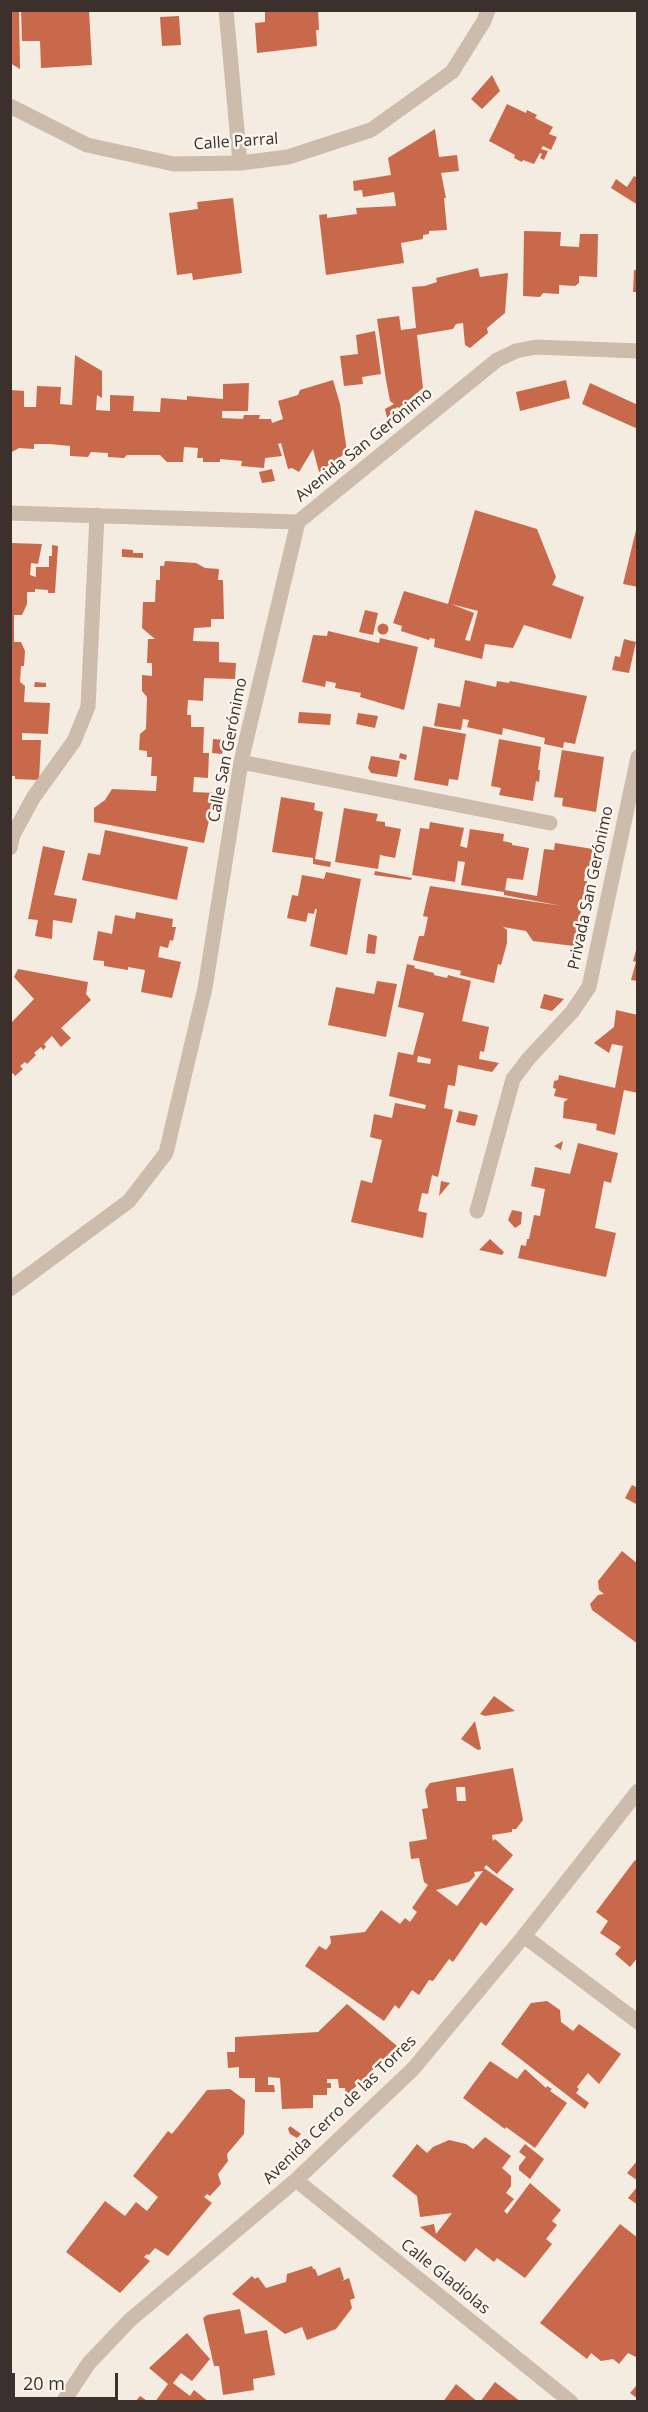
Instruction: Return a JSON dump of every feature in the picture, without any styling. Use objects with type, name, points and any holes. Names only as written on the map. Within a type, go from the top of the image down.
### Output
[{"type":"street","points":[[226,10],[240,163]]},
{"type":"street","name":"Calle Parral","points":[[10,106],[87,145],[174,164],[240,163],[288,157],[372,130],[452,72],[484,21],[488,10]]},
{"type":"street","name":"Avenida San Gerónimo","points":[[10,513],[298,522],[497,360],[516,351],[536,347],[638,351]]},
{"type":"street","points":[[10,848],[13,835],[33,798],[74,741],[88,707],[97,515]]},
{"type":"street","name":"Calle San Gerónimo","points":[[10,1289],[129,1201],[166,1153],[206,988],[241,762],[298,522]]},
{"type":"street","name":"Privada San Gerónimo","points":[[477,1211],[513,1079],[529,1058],[572,1012],[589,987],[638,757]]},
{"type":"street","points":[[241,762],[550,823]]},
{"type":"street","name":"Avenida Cerro de las Torres","points":[[63,2402],[89,2363],[130,2320],[296,2180],[413,2069],[524,1936],[638,1791]]},
{"type":"street","points":[[524,1936],[638,2022]]},
{"type":"street","name":"Calle Gladiolas","points":[[296,2180],[571,2402]]},
{"type":"building","points":[[10,10],[19,10],[20,69],[10,63]]},
{"type":"building","points":[[21,10],[89,10],[92,65],[41,68],[40,41],[22,41]]},
{"type":"building","points":[[265,10],[318,10],[317,46],[257,53],[255,23],[265,22]]},
{"type":"building","points":[[179,16],[181,45],[162,46],[160,17]]},
{"type":"building","points":[[492,75],[500,91],[482,109],[471,99]]},
{"type":"building","points":[[507,104],[526,113],[527,110],[537,115],[535,118],[553,127],[549,134],[557,137],[551,150],[543,146],[541,149],[548,151],[544,160],[540,158],[542,154],[540,153],[534,164],[523,160],[522,162],[514,158],[515,155],[489,141]]},
{"type":"building","points":[[435,129],[439,157],[457,155],[459,171],[441,173],[446,198],[444,198],[447,230],[429,231],[429,234],[423,235],[423,239],[401,243],[404,263],[326,275],[319,215],[327,214],[327,218],[357,214],[356,208],[396,206],[394,192],[363,197],[362,190],[354,191],[353,181],[391,175],[388,158]]},
{"type":"building","points":[[634,176],[638,178],[638,205],[611,188],[616,179],[627,187]]},
{"type":"building","points":[[233,198],[242,273],[193,280],[192,273],[177,275],[169,213],[198,209],[197,202]]},
{"type":"building","points":[[524,231],[561,232],[560,246],[579,247],[580,234],[598,234],[597,277],[579,276],[579,283],[575,286],[559,285],[559,294],[543,293],[540,297],[523,296]]},
{"type":"building","points":[[478,268],[480,277],[508,273],[505,313],[487,328],[488,333],[470,348],[465,345],[463,323],[456,324],[453,329],[417,335],[423,388],[399,408],[397,407],[387,418],[385,409],[394,404],[390,401],[377,319],[399,316],[401,330],[416,328],[412,287],[425,286],[437,282],[436,278]]},
{"type":"building","points":[[634,270],[638,270],[638,292],[633,292]]},
{"type":"building","points":[[375,331],[381,374],[362,377],[363,384],[344,386],[340,356],[358,354],[356,335]]},
{"type":"building","points":[[75,355],[102,371],[102,398],[97,395],[96,410],[110,411],[110,395],[134,396],[133,411],[160,412],[161,398],[187,400],[187,396],[223,399],[223,384],[249,383],[248,411],[222,411],[222,418],[243,419],[244,415],[260,415],[259,419],[271,419],[272,423],[283,419],[278,401],[298,395],[300,390],[333,380],[340,404],[347,452],[319,472],[313,449],[299,472],[292,468],[288,469],[281,443],[278,444],[282,456],[265,458],[264,468],[241,466],[242,461],[220,459],[220,462],[203,462],[203,458],[197,458],[198,448],[184,447],[183,462],[167,462],[160,455],[127,455],[124,458],[108,457],[108,453],[91,452],[88,457],[70,456],[70,446],[49,444],[34,444],[34,449],[19,448],[10,453],[10,390],[24,391],[24,407],[36,407],[37,386],[61,387],[60,404],[72,405]]},
{"type":"building","points":[[566,380],[570,398],[520,411],[516,392]]},
{"type":"building","points":[[590,383],[638,405],[638,429],[582,404]]},
{"type":"building","points":[[272,469],[275,481],[262,483],[259,472]]},
{"type":"building","points":[[475,510],[537,529],[556,577],[552,585],[584,597],[571,639],[524,625],[513,648],[485,644],[482,659],[434,647],[435,639],[430,638],[429,640],[401,631],[402,626],[393,623],[404,591],[448,604]],"holes":[[[451,604],[478,611],[470,641],[465,640],[474,613]]]},
{"type":"building","points":[[638,527],[638,587],[623,584]]},
{"type":"building","points":[[10,543],[42,544],[38,564],[31,563],[30,575],[36,577],[36,567],[49,567],[52,545],[58,546],[55,593],[35,589],[35,592],[27,592],[27,604],[22,615],[14,615],[14,642],[21,642],[25,651],[20,682],[25,686],[24,702],[50,703],[48,734],[22,733],[22,740],[41,740],[39,780],[15,779],[15,776],[10,776]]},
{"type":"building","points":[[122,549],[133,550],[133,553],[143,553],[143,558],[122,557]]},
{"type":"building","points":[[165,561],[196,563],[205,568],[219,569],[218,580],[223,580],[224,619],[211,619],[211,627],[194,628],[193,641],[219,642],[219,662],[236,663],[235,679],[204,678],[203,701],[188,700],[187,715],[191,715],[191,727],[204,727],[203,753],[209,753],[208,778],[194,777],[193,792],[215,793],[204,843],[94,822],[94,808],[105,800],[112,789],[156,791],[157,776],[151,776],[152,757],[147,757],[147,751],[139,750],[140,734],[146,729],[147,697],[142,691],[142,675],[152,676],[152,663],[147,663],[148,639],[155,639],[142,628],[143,602],[155,602],[156,580],[160,580],[160,566],[164,566]]},
{"type":"building","points":[[365,610],[378,613],[373,635],[359,632]]},
{"type":"building","points":[[383,623],[389,629],[383,635],[377,629]]},
{"type":"building","points":[[328,631],[379,643],[380,638],[418,647],[404,710],[360,697],[361,693],[335,688],[336,683],[326,681],[325,687],[302,682],[313,635],[327,636]]},
{"type":"building","points":[[624,639],[636,642],[629,673],[612,670],[615,656],[620,657]]},
{"type":"building","points":[[465,680],[496,687],[497,681],[509,683],[510,681],[587,696],[575,744],[564,742],[563,748],[544,744],[545,738],[503,728],[502,735],[467,727],[469,720],[463,719],[461,730],[434,726],[438,703],[460,707]]},
{"type":"building","points":[[35,682],[46,683],[46,687],[34,687]]},
{"type":"building","points":[[299,712],[331,714],[330,725],[298,723]]},
{"type":"building","points":[[358,713],[378,716],[375,728],[356,724]]},
{"type":"building","points":[[423,726],[466,734],[458,780],[449,779],[448,786],[414,780]]},
{"type":"building","points":[[213,739],[225,740],[222,754],[212,753]]},
{"type":"building","points":[[499,739],[541,747],[539,782],[536,781],[533,801],[499,795],[501,788],[491,786]]},
{"type":"building","points":[[562,750],[604,757],[596,812],[562,806],[563,798],[554,797]]},
{"type":"building","points":[[400,753],[407,755],[406,760],[399,758]]},
{"type":"building","points":[[371,756],[400,761],[397,777],[371,773],[368,768]]},
{"type":"building","points":[[281,797],[315,803],[314,810],[323,812],[315,859],[331,862],[330,867],[313,864],[313,858],[272,852]]},
{"type":"building","points":[[344,808],[378,814],[376,821],[385,822],[385,826],[401,829],[395,858],[380,855],[378,869],[335,862]]},
{"type":"building","points":[[430,822],[464,828],[460,846],[467,848],[470,829],[504,834],[503,841],[529,848],[523,880],[507,878],[505,890],[537,896],[544,849],[554,850],[555,843],[593,849],[589,868],[586,868],[584,881],[587,881],[574,946],[533,941],[526,931],[503,927],[507,930],[507,943],[501,965],[498,964],[494,983],[460,975],[461,971],[413,960],[419,936],[424,936],[428,917],[423,916],[430,886],[562,906],[504,895],[504,892],[461,885],[465,862],[458,861],[455,882],[412,875],[420,828],[429,829]]},
{"type":"building","points":[[105,830],[188,847],[177,900],[82,880],[88,853],[100,855]]},
{"type":"building","points":[[43,846],[65,851],[54,895],[77,899],[72,923],[53,920],[52,939],[35,936],[38,920],[28,919]]},
{"type":"building","points":[[375,871],[412,878],[411,880],[374,875]]},
{"type":"building","points":[[326,872],[361,879],[347,955],[310,946],[317,909],[314,914],[308,913],[306,922],[287,918],[292,895],[298,896],[302,875],[324,879]]},
{"type":"building","points":[[136,912],[173,919],[172,927],[176,927],[173,941],[170,940],[168,948],[160,946],[158,957],[181,962],[172,998],[141,992],[145,970],[104,966],[104,961],[93,960],[98,931],[112,934],[115,915],[135,919]]},
{"type":"building","points":[[368,934],[377,936],[375,954],[366,953]]},
{"type":"building","points":[[638,947],[638,981],[631,980]]},
{"type":"building","points":[[407,964],[434,973],[434,975],[447,978],[448,975],[471,981],[462,1021],[489,1027],[484,1052],[480,1051],[479,1059],[499,1063],[492,1072],[458,1065],[455,1086],[448,1085],[444,1108],[453,1110],[438,1177],[432,1175],[428,1194],[422,1193],[418,1211],[427,1213],[423,1238],[351,1222],[361,1180],[372,1183],[382,1140],[370,1137],[374,1114],[392,1118],[395,1103],[425,1109],[426,1105],[389,1096],[398,1052],[413,1055],[424,1013],[398,1007]],"holes":[[[418,1056],[431,1059],[430,1064],[417,1062]]]},
{"type":"building","points":[[18,969],[88,982],[86,994],[91,1000],[61,1028],[71,1038],[61,1047],[52,1036],[44,1044],[46,1047],[43,1050],[41,1047],[27,1064],[25,1062],[20,1066],[23,1069],[15,1076],[13,1073],[10,1075],[10,1021],[12,1022],[34,999],[14,977]]},
{"type":"building","points":[[377,981],[397,984],[386,1037],[328,1025],[336,987],[374,994]]},
{"type":"building","points":[[544,994],[564,999],[552,1011],[540,1008]]},
{"type":"building","points":[[616,1010],[638,1015],[638,1093],[624,1090],[615,1135],[596,1130],[597,1124],[563,1118],[564,1102],[568,1099],[554,1096],[556,1089],[553,1088],[554,1081],[558,1080],[559,1075],[615,1088],[623,1046],[612,1044],[609,1053],[594,1043],[614,1027]]},
{"type":"building","points":[[459,1111],[478,1115],[475,1126],[456,1122]]},
{"type":"building","points":[[563,1141],[561,1150],[554,1146]]},
{"type":"building","points":[[578,1143],[618,1153],[611,1183],[604,1181],[595,1228],[616,1233],[606,1277],[518,1258],[521,1245],[526,1246],[527,1239],[529,1239],[534,1215],[540,1216],[545,1189],[531,1186],[535,1167],[570,1174]]},
{"type":"building","points":[[441,1181],[450,1183],[439,1196]]},
{"type":"building","points":[[512,1210],[522,1212],[521,1224],[515,1228],[508,1220]]},
{"type":"building","points":[[490,1239],[504,1252],[502,1255],[479,1250]]},
{"type":"building","points":[[632,1485],[638,1488],[638,1505],[625,1498]]},
{"type":"building","points":[[622,1551],[638,1564],[638,1644],[592,1610],[590,1604],[598,1595],[604,1594],[599,1590],[598,1581]]},
{"type":"building","points":[[494,1696],[515,1711],[485,1716],[480,1714]]},
{"type":"building","points":[[475,1721],[481,1749],[478,1750],[461,1739]]},
{"type":"building","points":[[513,1768],[523,1820],[516,1829],[512,1829],[512,1832],[492,1835],[493,1841],[495,1839],[513,1855],[497,1874],[486,1865],[484,1868],[514,1889],[486,1926],[481,1922],[453,1962],[449,1959],[433,1981],[429,1980],[419,1995],[412,1990],[399,2009],[395,2005],[384,2021],[305,1966],[319,1946],[326,1950],[331,1943],[330,1936],[365,1932],[381,1910],[400,1924],[405,1918],[410,1922],[417,1912],[412,1908],[428,1885],[424,1882],[419,1858],[411,1859],[409,1842],[427,1839],[422,1809],[428,1808],[425,1790],[430,1783]],"holes":[[[456,1787],[465,1787],[466,1801],[457,1801]],[[483,1871],[457,1906],[436,1890],[469,1882],[475,1876],[474,1872]]]},
{"type":"building","points":[[635,1860],[638,1862],[638,1957],[630,1967],[615,1954],[621,1947],[600,1933],[608,1921],[596,1912]]},
{"type":"building","points":[[547,2001],[560,2010],[561,2022],[573,2031],[579,2024],[621,2054],[599,2084],[588,2073],[577,2087],[579,2089],[576,2093],[589,2103],[585,2109],[501,2044],[531,2003]]},
{"type":"building","points":[[347,2004],[397,2046],[346,2096],[345,2088],[339,2088],[338,2079],[327,2079],[327,2083],[331,2083],[331,2088],[327,2088],[327,2095],[313,2095],[313,2108],[282,2109],[280,2078],[268,2077],[268,2085],[274,2085],[275,2092],[255,2092],[255,2078],[239,2078],[239,2067],[228,2068],[227,2052],[235,2052],[235,2037],[318,2032]]},
{"type":"building","points":[[490,2061],[517,2079],[525,2069],[567,2103],[535,2148],[463,2098]]},
{"type":"building","points":[[230,2089],[245,2100],[244,2134],[227,2154],[228,2161],[218,2174],[221,2184],[210,2196],[207,2194],[204,2197],[212,2203],[168,2256],[155,2248],[149,2255],[147,2254],[144,2257],[150,2261],[120,2293],[66,2252],[105,2201],[125,2216],[136,2202],[147,2211],[158,2197],[133,2176],[168,2131],[172,2134],[207,2090]]},
{"type":"building","points":[[290,2126],[301,2134],[297,2138],[290,2134],[288,2129]]},
{"type":"building","points":[[485,2137],[511,2156],[502,2168],[511,2176],[511,2186],[506,2193],[514,2199],[504,2211],[507,2214],[530,2183],[561,2210],[552,2221],[557,2225],[546,2239],[552,2244],[525,2278],[497,2258],[494,2262],[476,2248],[465,2262],[420,2227],[434,2224],[436,2234],[452,2213],[420,2217],[417,2196],[392,2176],[417,2144],[427,2153],[433,2147],[449,2140],[466,2144],[473,2149]]},
{"type":"building","points":[[525,2144],[544,2159],[530,2179],[519,2170],[519,2166],[526,2157],[519,2152]]},
{"type":"building","points":[[638,2160],[638,2181],[627,2173]]},
{"type":"building","points":[[638,2186],[638,2205],[628,2198]]},
{"type":"building","points":[[620,2224],[638,2238],[638,2358],[628,2353],[619,2364],[613,2359],[601,2361],[591,2353],[587,2359],[540,2323]]},
{"type":"building","points":[[312,2266],[318,2276],[340,2267],[344,2279],[342,2281],[349,2278],[355,2298],[350,2300],[352,2308],[336,2329],[307,2340],[302,2327],[285,2334],[232,2294],[252,2276],[255,2279],[258,2277],[266,2288],[286,2282],[287,2274]]},
{"type":"building","points":[[240,2309],[245,2334],[267,2330],[275,2375],[253,2379],[254,2390],[223,2395],[219,2366],[214,2366],[203,2318],[207,2315]]},
{"type":"building","points":[[187,2333],[210,2359],[192,2381],[181,2373],[173,2383],[190,2396],[194,2390],[209,2402],[155,2402],[168,2384],[149,2368]]},
{"type":"building","points":[[495,2382],[521,2402],[480,2402]]},
{"type":"building","points":[[456,2384],[478,2402],[443,2402]]},
{"type":"building","points":[[636,2386],[638,2387],[638,2399],[630,2393]]},
{"type":"building","points":[[140,2396],[149,2402],[135,2402]]}]
